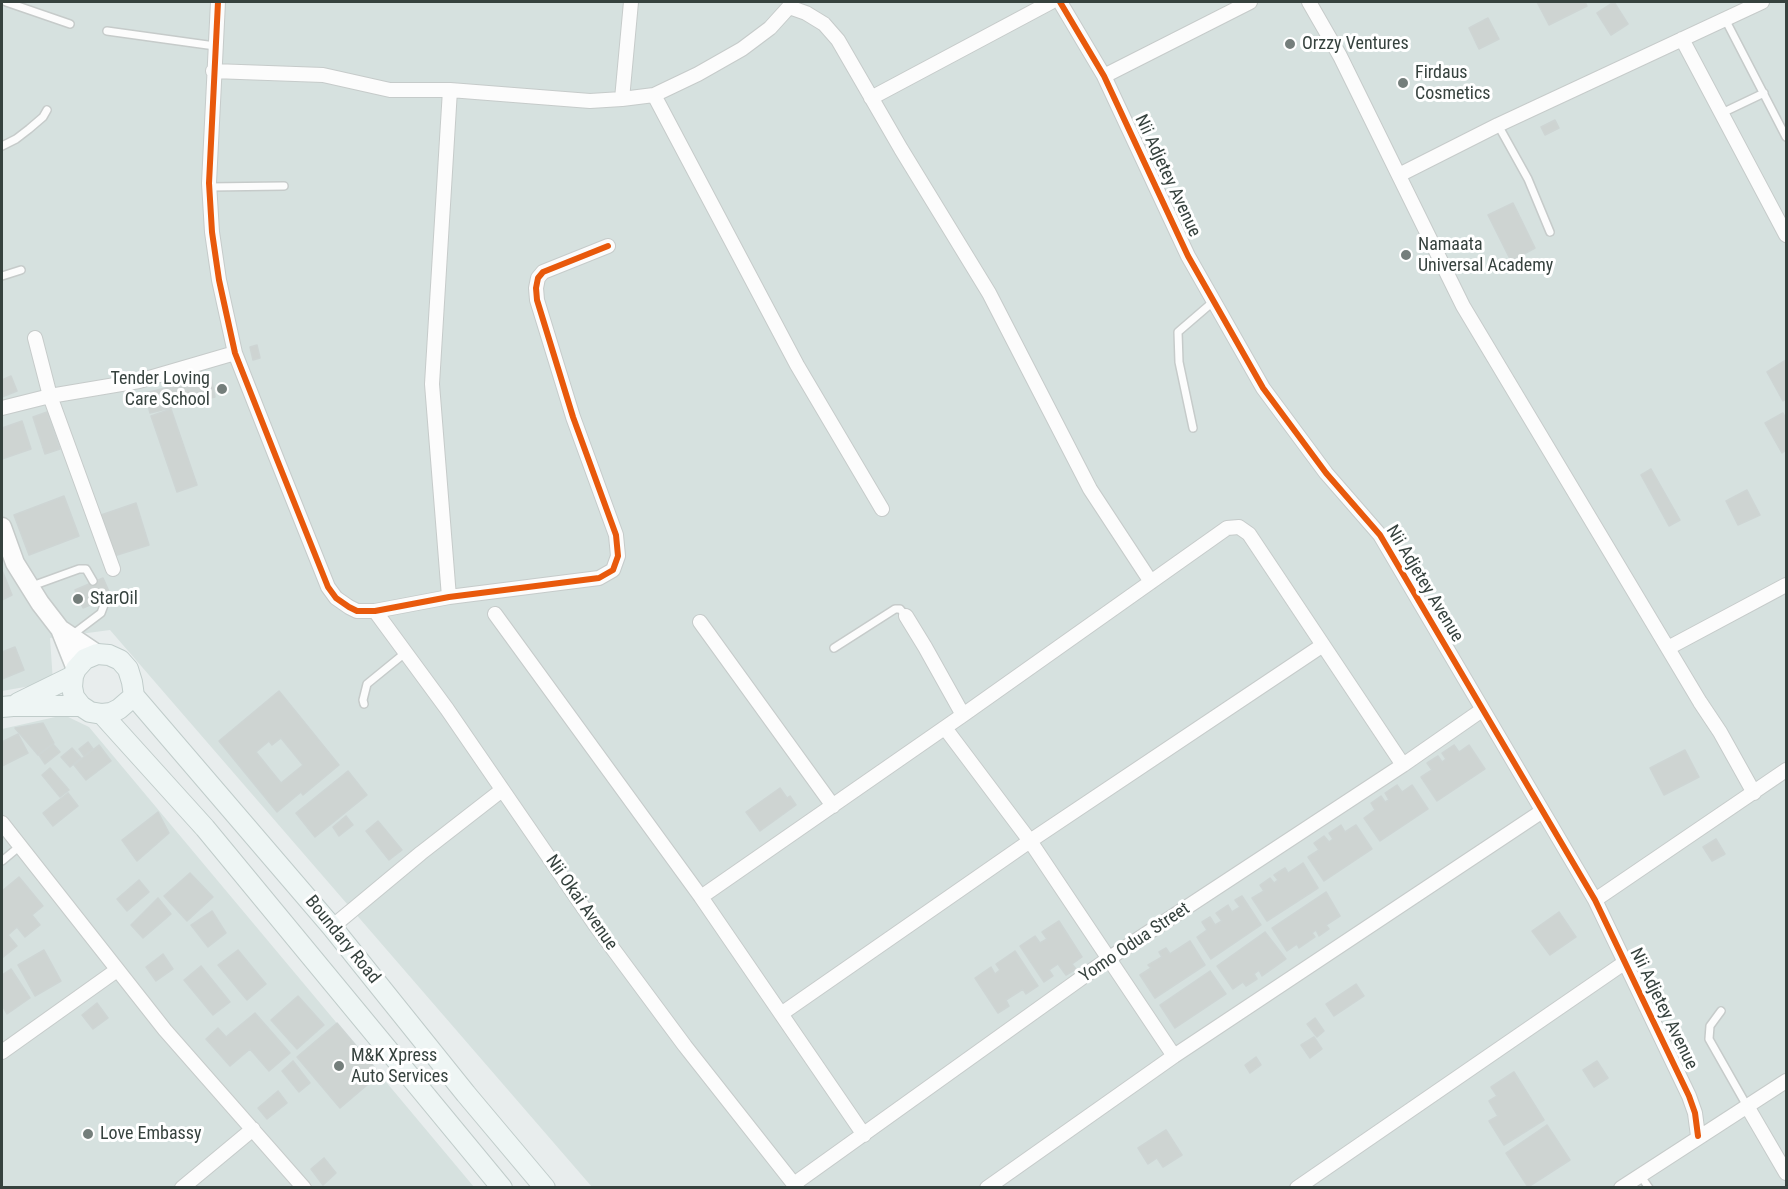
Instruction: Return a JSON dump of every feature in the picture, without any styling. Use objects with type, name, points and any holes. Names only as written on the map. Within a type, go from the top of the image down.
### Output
[{"type":"main road","points":[[7,706],[74,672],[85,659],[97,654],[115,657],[129,669],[134,696],[119,709],[102,714],[90,712],[81,706],[75,697],[72,687],[74,672]]},
{"type":"main road","name":"Boundary Road","points":[[134,696],[332,927],[466,1094],[546,1188]]},
{"type":"main road","points":[[7,706],[81,706]]},
{"type":"main road","name":"Boundary Road","points":[[102,714],[205,828],[502,1188]]},
{"type":"street","points":[[218,2],[209,187],[216,261],[235,353],[328,587],[336,598],[349,607],[357,611],[375,611],[449,597],[600,578],[613,570],[618,556],[616,535],[573,417],[537,300],[536,288],[538,278],[543,272],[608,246]]},
{"type":"street","points":[[622,99],[631,2]]},
{"type":"street","points":[[871,98],[1051,2]]},
{"type":"street","name":"Nii Adjetey Avenue","points":[[1060,2],[1104,76],[1188,256],[1263,388],[1326,473],[1380,536],[1595,900],[1689,1096],[1695,1113],[1698,1136]]},
{"type":"street","points":[[1104,76],[1250,2]]},
{"type":"street","points":[[1310,2],[1340,56],[1462,306],[1720,732],[1754,793]]},
{"type":"street","points":[[1399,175],[1498,125],[1762,2]]},
{"type":"street","points":[[213,71],[322,75],[390,90],[450,90],[590,101],[622,99],[654,95],[698,74],[742,49],[770,28],[790,4],[824,24],[838,40],[989,293],[1090,489],[1151,582]]},
{"type":"street","points":[[1682,39],[1786,235]]},
{"type":"street","points":[[449,597],[432,384],[450,90]]},
{"type":"street","points":[[654,95],[797,365],[882,509]]},
{"type":"street","points":[[35,338],[50,396],[113,569]]},
{"type":"street","points":[[2,408],[50,396],[139,381],[235,353]]},
{"type":"street","points":[[2,527],[15,563],[30,587],[65,633],[97,654]]},
{"type":"street","points":[[701,897],[1227,528],[1239,527],[1249,534],[1403,765]]},
{"type":"street","points":[[1668,648],[1786,585]]},
{"type":"street","name":"Nii Okai Avenue","points":[[375,611],[596,926],[678,1037],[795,1186]]},
{"type":"street","points":[[495,614],[701,897],[864,1135]]},
{"type":"street","points":[[906,616],[963,715]]},
{"type":"street","points":[[700,622],[833,806]]},
{"type":"street","points":[[65,633],[74,672]]},
{"type":"street","points":[[781,1014],[1030,841],[1323,645]]},
{"type":"street","name":"Yomo Odua Street","points":[[795,1186],[1108,959],[1403,765],[1482,710]]},
{"type":"street","points":[[945,728],[1030,841],[1174,1056]]},
{"type":"street","points":[[1595,900],[1786,770]]},
{"type":"street","points":[[332,927],[502,790]]},
{"type":"street","points":[[987,1188],[1174,1056],[1541,812]]},
{"type":"street","points":[[2,823],[165,1030],[304,1188]]},
{"type":"street","points":[[1298,1188],[1624,963]]},
{"type":"street","points":[[2,1052],[117,970]]},
{"type":"street","points":[[1621,1188],[1786,1081]]},
{"type":"street","points":[[1747,1106],[1786,1173]]},
{"type":"street","points":[[182,1188],[253,1129]]},
{"type":"lane","points":[[6,2],[70,24]]},
{"type":"lane","points":[[1725,19],[1786,137]]},
{"type":"lane","points":[[106,31],[215,46]]},
{"type":"lane","points":[[1722,113],[1764,93]]},
{"type":"lane","points":[[2,146],[29,129],[43,117],[47,110]]},
{"type":"lane","points":[[1498,125],[1528,179],[1550,232]]},
{"type":"lane","points":[[209,187],[284,186]]},
{"type":"lane","points":[[2,276],[21,270]]},
{"type":"lane","points":[[1192,428],[1179,362],[1178,332],[1214,301]]},
{"type":"lane","points":[[30,587],[79,568],[86,569],[93,581]]},
{"type":"lane","points":[[65,633],[101,613],[104,605],[101,599]]},
{"type":"lane","points":[[834,648],[895,609],[900,609],[906,616]]},
{"type":"lane","points":[[364,704],[368,684],[405,653]]},
{"type":"lane","points":[[2,861],[20,846]]},
{"type":"lane","points":[[1721,1011],[1710,1026],[1709,1039],[1747,1106]]},
{"type":"lane","points":[[1640,1175],[1650,1188]]},
{"type":"shaded area","points":[[2,2],[1786,2],[1786,1187],[592,1187],[110,630],[50,638],[53,682],[2,691]]},
{"type":"shaded area","points":[[64,715],[89,727],[474,1187],[2,1187],[2,729]]},
{"type":"building","points":[[1537,2],[1585,2],[1587,6],[1549,25]]},
{"type":"building","points":[[1614,2],[1628,24],[1611,35],[1597,13]]},
{"type":"building","points":[[1488,18],[1499,39],[1479,49],[1469,28]]},
{"type":"building","points":[[1555,120],[1559,128],[1545,135],[1541,127]]},
{"type":"building","points":[[1513,203],[1535,248],[1511,261],[1488,215]]},
{"type":"building","points":[[257,345],[260,358],[253,360],[250,347]]},
{"type":"building","points":[[1786,360],[1786,399],[1783,401],[1767,372]]},
{"type":"building","points":[[11,376],[17,391],[2,397],[2,380]]},
{"type":"building","points":[[211,377],[215,397],[150,413],[145,393]]},
{"type":"building","points":[[171,409],[197,485],[177,492],[151,416]]},
{"type":"building","points":[[47,412],[60,449],[45,454],[33,417]]},
{"type":"building","points":[[1783,413],[1786,419],[1786,450],[1782,453],[1765,423]]},
{"type":"building","points":[[22,421],[31,449],[2,459],[2,428]]},
{"type":"building","points":[[1651,469],[1680,520],[1669,526],[1641,475]]},
{"type":"building","points":[[1747,490],[1760,515],[1738,525],[1726,501]]},
{"type":"building","points":[[64,496],[79,536],[29,555],[14,515]]},
{"type":"building","points":[[136,503],[149,545],[114,556],[101,515]]},
{"type":"building","points":[[2,570],[12,595],[2,600]]},
{"type":"building","points":[[103,578],[111,596],[83,608],[75,590]]},
{"type":"building","points":[[15,647],[24,670],[2,679],[2,652]]},
{"type":"building","points":[[279,691],[339,765],[303,795],[301,792],[277,812],[219,741]],"holes":[[[281,738],[303,765],[281,783],[256,752],[269,741],[272,745]]]},
{"type":"building","points":[[43,723],[54,743],[38,755],[15,728]]},
{"type":"building","points":[[18,734],[28,753],[2,766],[2,742]]},
{"type":"building","points":[[88,742],[93,749],[84,756],[79,749]]},
{"type":"building","points":[[53,744],[60,752],[45,764],[39,755]]},
{"type":"building","points":[[99,745],[111,761],[86,780],[74,765]]},
{"type":"building","points":[[1454,745],[1459,752],[1469,745],[1485,769],[1437,801],[1421,777],[1432,770],[1427,763],[1438,756],[1442,762],[1446,759],[1442,753]]},
{"type":"building","points":[[72,748],[81,758],[70,767],[61,757]]},
{"type":"building","points":[[1685,750],[1699,777],[1664,795],[1650,768]]},
{"type":"building","points":[[50,768],[69,790],[60,797],[42,775]]},
{"type":"building","points":[[348,771],[367,795],[315,837],[296,813]]},
{"type":"building","points":[[1397,785],[1402,792],[1412,785],[1428,809],[1380,841],[1364,818],[1375,810],[1371,803],[1381,796],[1385,802],[1389,800],[1385,793]]},
{"type":"building","points":[[780,788],[796,805],[760,831],[746,812]]},
{"type":"building","points":[[68,793],[78,806],[53,826],[43,813]]},
{"type":"building","points":[[158,812],[169,833],[137,861],[122,840]]},
{"type":"building","points":[[346,816],[353,825],[339,836],[333,827]]},
{"type":"building","points":[[378,821],[402,850],[389,860],[366,831]]},
{"type":"building","points":[[1341,825],[1345,832],[1356,825],[1372,849],[1324,881],[1308,857],[1319,850],[1314,843],[1324,836],[1329,842],[1333,839],[1329,833]]},
{"type":"building","points":[[1716,839],[1725,854],[1712,861],[1703,847]]},
{"type":"building","points":[[1303,863],[1318,888],[1267,921],[1252,898],[1264,891],[1260,885],[1270,878],[1274,883],[1278,880],[1274,875],[1285,868],[1288,873]]},
{"type":"building","points":[[190,873],[213,897],[187,921],[164,896]]},
{"type":"building","points":[[19,877],[43,906],[32,915],[40,925],[25,937],[17,927],[8,935],[17,946],[2,958],[2,891]]},
{"type":"building","points":[[139,880],[149,892],[127,911],[117,899]]},
{"type":"building","points":[[1326,892],[1340,916],[1326,925],[1329,929],[1319,936],[1316,930],[1312,933],[1315,937],[1299,948],[1297,944],[1287,951],[1272,928]]},
{"type":"building","points":[[1242,896],[1261,925],[1211,959],[1197,937],[1207,930],[1202,922],[1210,917],[1215,925],[1222,921],[1216,913],[1228,905],[1232,912],[1240,907],[1235,900]]},
{"type":"building","points":[[158,898],[171,914],[143,938],[131,925]]},
{"type":"building","points":[[212,911],[226,933],[208,947],[191,925]]},
{"type":"building","points":[[1559,912],[1576,937],[1550,955],[1532,931]]},
{"type":"building","points":[[1059,921],[1082,957],[1072,964],[1076,969],[1066,975],[1058,964],[1049,970],[1053,976],[1044,982],[1020,946],[1035,936],[1040,943],[1047,939],[1042,932]]},
{"type":"building","points":[[1265,932],[1286,959],[1262,976],[1259,970],[1254,974],[1257,979],[1246,986],[1243,982],[1233,989],[1217,966]]},
{"type":"building","points":[[1190,941],[1205,965],[1155,998],[1140,975],[1151,968],[1148,965],[1162,957],[1159,952],[1166,948],[1170,954]]},
{"type":"building","points":[[44,950],[61,981],[35,996],[18,965]]},
{"type":"building","points":[[238,950],[266,984],[247,1000],[218,965]]},
{"type":"building","points":[[1015,951],[1038,986],[1026,994],[1023,989],[1006,1000],[1009,1006],[998,1013],[975,978],[991,967],[995,974],[1000,970],[996,964]]},
{"type":"building","points":[[163,954],[173,969],[156,981],[146,967]]},
{"type":"building","points":[[201,966],[230,1002],[213,1015],[184,980]]},
{"type":"building","points":[[11,969],[30,998],[7,1014],[2,1005],[2,975]]},
{"type":"building","points":[[1210,971],[1226,994],[1175,1028],[1160,1005]]},
{"type":"building","points":[[1356,984],[1364,996],[1334,1016],[1326,1004]]},
{"type":"building","points":[[298,996],[324,1025],[297,1049],[271,1020]]},
{"type":"building","points":[[97,1003],[108,1018],[93,1029],[82,1015]]},
{"type":"building","points":[[255,1013],[290,1053],[269,1071],[250,1049],[230,1066],[206,1039],[218,1028],[226,1037]]},
{"type":"building","points":[[1315,1018],[1324,1031],[1317,1037],[1307,1024]]},
{"type":"building","name":"M&K Xpress Auto Services","points":[[337,1023],[380,1074],[340,1108],[297,1057]]},
{"type":"building","points":[[1314,1037],[1322,1049],[1310,1058],[1301,1045]]},
{"type":"building","points":[[1256,1057],[1261,1065],[1250,1073],[1245,1065]]},
{"type":"building","points":[[293,1061],[310,1083],[299,1092],[282,1071]]},
{"type":"building","points":[[1597,1061],[1608,1078],[1594,1087],[1583,1070]]},
{"type":"building","points":[[1514,1072],[1544,1120],[1504,1145],[1489,1121],[1498,1116],[1489,1101],[1497,1096],[1491,1087]]},
{"type":"building","points":[[278,1091],[287,1103],[267,1119],[258,1108]]},
{"type":"building","points":[[1547,1125],[1570,1160],[1528,1187],[1506,1153]]},
{"type":"building","points":[[1166,1130],[1182,1155],[1163,1167],[1157,1158],[1148,1164],[1138,1148]]},
{"type":"building","points":[[324,1158],[336,1173],[323,1185],[311,1169]]},
{"type":"cycle path","points":[[218,2],[209,183],[212,232],[219,280],[235,353],[276,457],[328,587],[336,598],[349,607],[357,611],[375,611],[449,597],[599,578],[613,570],[618,556],[616,535],[573,417],[537,300],[536,288],[538,278],[543,272],[608,246]]},
{"type":"cycle path","points":[[1060,2],[1104,76],[1188,256],[1263,388],[1326,473],[1380,535],[1595,900],[1689,1096],[1695,1113],[1698,1136]]},
{"type":"place","name":"Orzzy Ventures","points":[[1290,44]]},
{"type":"place","name":"Firdaus Cosmetics","points":[[1403,83]]},
{"type":"place","name":"Namaata Universal Academy","points":[[1406,255]]},
{"type":"place","name":"Tender Loving Care School","points":[[222,389]]},
{"type":"place","name":"StarOil","points":[[78,599]]},
{"type":"place","name":"M&K Xpress Auto Services","points":[[339,1066]]},
{"type":"place","name":"Love Embassy","points":[[88,1134]]}]
